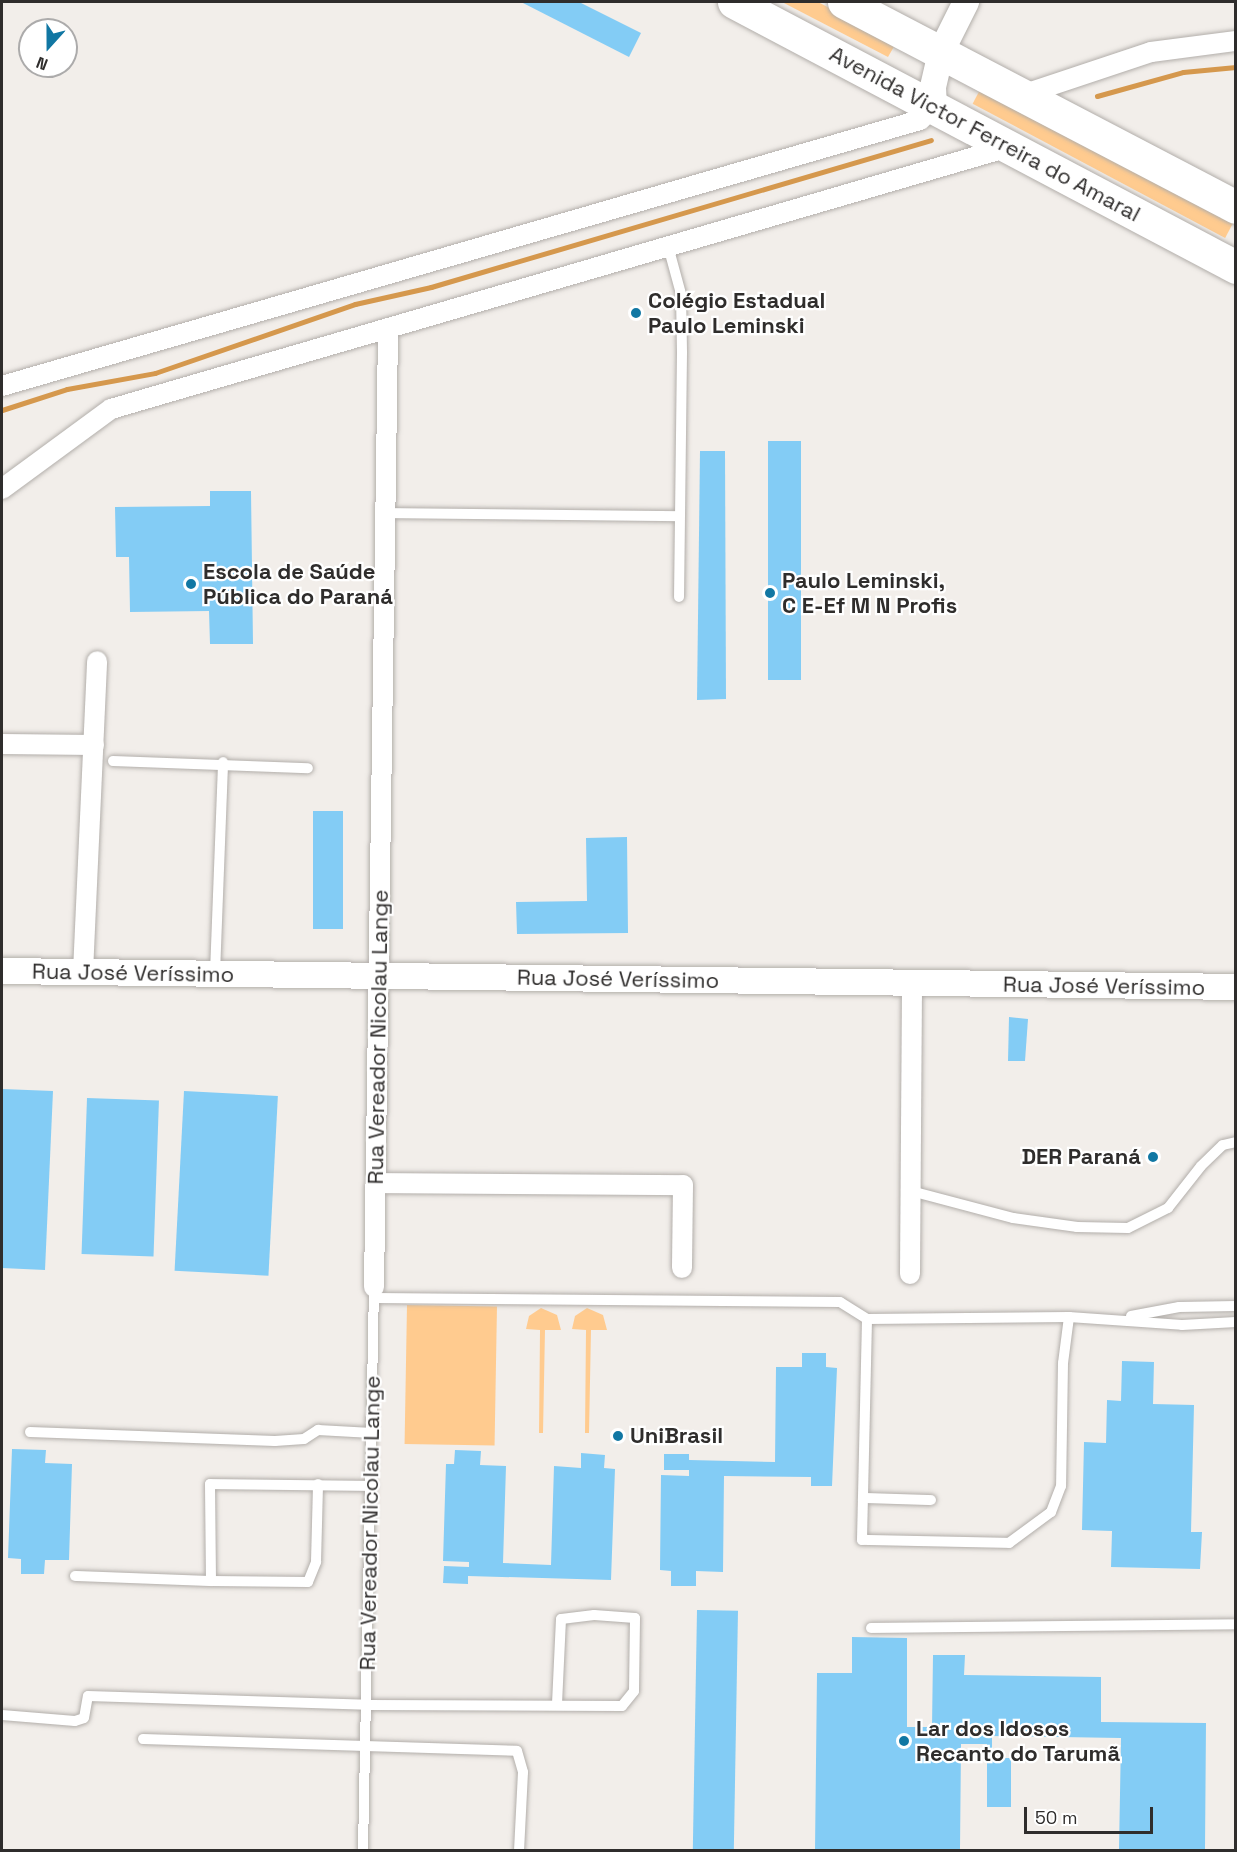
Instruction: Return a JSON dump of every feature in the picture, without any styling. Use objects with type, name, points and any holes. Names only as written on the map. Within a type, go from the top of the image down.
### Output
[{"type":"highway","name":"Avenida Victor Ferreira do Amaral","points":[[734,2],[1236,267]]},
{"type":"highway","points":[[844,2],[1236,207]]},
{"type":"street","points":[[2,386],[920,120],[934,107],[933,87],[941,52],[966,2]]},
{"type":"street","points":[[1022,95],[1151,52],[1236,41]]},
{"type":"street","points":[[2,489],[111,409],[1009,147]]},
{"type":"street","name":"Rua Vereador Nicolau Lange","points":[[374,1292],[388,328]]},
{"type":"street","points":[[83,972],[97,662]]},
{"type":"street","points":[[2,744],[94,745]]},
{"type":"street","name":"Rua José Veríssimo","points":[[2,971],[1236,987]]},
{"type":"street","points":[[910,1274],[912,984]]},
{"type":"street","points":[[376,1183],[683,1185],[682,1268]]},
{"type":"lane","points":[[668,246],[681,294],[679,597]]},
{"type":"lane","points":[[385,513],[679,516]]},
{"type":"lane","points":[[113,761],[223,762],[308,768]]},
{"type":"lane","points":[[215,974],[223,762]]},
{"type":"lane","points":[[911,1191],[1013,1218],[1077,1227],[1128,1228],[1168,1208],[1201,1166],[1223,1145],[1236,1142]]},
{"type":"lane","points":[[374,1292],[840,1302],[867,1319],[1069,1317],[1119,1318],[1182,1325],[1236,1322]]},
{"type":"lane","name":"Rua Vereador Nicolau Lange","points":[[363,1851],[374,1292]]},
{"type":"lane","points":[[1119,1318],[1179,1307],[1236,1306]]},
{"type":"lane","points":[[867,1319],[862,1540],[1009,1543],[1052,1512],[1061,1486],[1063,1363],[1069,1317]]},
{"type":"lane","points":[[30,1432],[275,1441],[304,1439],[318,1430],[372,1433]]},
{"type":"lane","points":[[212,1581],[210,1484],[371,1486]]},
{"type":"lane","points":[[75,1576],[308,1582],[316,1562],[318,1484]]},
{"type":"lane","points":[[863,1498],[931,1500]]},
{"type":"lane","points":[[2,1715],[75,1721],[84,1718],[88,1696],[367,1704],[622,1706],[630,1700],[634,1691],[635,1618],[594,1615],[561,1619],[557,1704]]},
{"type":"lane","points":[[871,1628],[1236,1624]]},
{"type":"lane","points":[[143,1739],[517,1751],[522,1758],[523,1772],[519,1851]]},
{"type":"shaded area","points":[[782,2],[818,2],[896,43],[888,57]]},
{"type":"shaded area","points":[[982,86],[1235,220],[1225,238],[973,104]]},
{"type":"shaded area","points":[[407,1305],[497,1307],[495,1446],[405,1444]]},
{"type":"shaded area","points":[[541,1308],[557,1315],[561,1330],[545,1330],[543,1433],[539,1433],[540,1330],[526,1329],[529,1316]]},
{"type":"shaded area","points":[[587,1308],[603,1315],[607,1330],[591,1330],[589,1433],[585,1433],[586,1330],[572,1329],[575,1316]]},
{"type":"building","points":[[521,2],[579,2],[641,33],[629,57]]},
{"type":"building","points":[[768,441],[801,441],[801,680],[768,680]]},
{"type":"building","points":[[700,451],[725,451],[726,699],[697,700]]},
{"type":"building","name":"Escola de Saúde Pública do Paraná","points":[[210,491],[251,491],[253,644],[210,644],[209,611],[130,612],[129,557],[116,557],[115,507],[210,506]]},
{"type":"building","points":[[313,811],[343,811],[343,929],[313,929]]},
{"type":"building","points":[[627,837],[628,933],[517,934],[516,902],[587,901],[586,838]]},
{"type":"building","points":[[1009,1017],[1028,1019],[1025,1061],[1008,1061]]},
{"type":"building","points":[[2,1089],[53,1091],[45,1270],[2,1268]]},
{"type":"building","points":[[184,1091],[278,1096],[268,1276],[175,1271]]},
{"type":"building","points":[[87,1098],[159,1101],[154,1256],[82,1254]]},
{"type":"building","points":[[802,1353],[826,1353],[826,1367],[837,1368],[832,1486],[811,1486],[811,1477],[724,1476],[723,1572],[696,1571],[696,1586],[671,1586],[671,1571],[660,1570],[661,1475],[689,1476],[689,1470],[664,1470],[664,1454],[689,1454],[689,1460],[775,1462],[776,1367],[802,1367]]},
{"type":"building","points":[[1122,1361],[1154,1362],[1153,1404],[1194,1405],[1191,1532],[1202,1532],[1200,1569],[1111,1567],[1112,1531],[1082,1530],[1084,1442],[1106,1443],[1107,1400],[1121,1401]]},
{"type":"building","points":[[12,1449],[46,1450],[45,1463],[72,1464],[69,1560],[45,1560],[44,1574],[21,1574],[21,1559],[8,1558]]},
{"type":"building","points":[[455,1450],[481,1451],[480,1465],[506,1466],[503,1563],[551,1565],[554,1466],[581,1468],[581,1453],[605,1455],[604,1468],[615,1469],[611,1580],[468,1576],[468,1584],[443,1583],[444,1566],[469,1567],[469,1562],[443,1561],[446,1464],[454,1464]]},
{"type":"building","points":[[697,1610],[738,1611],[734,1850],[693,1850]]},
{"type":"building","name":"Lar dos Idosos Recanto do Tarumã","points":[[852,1637],[907,1638],[907,1727],[932,1727],[933,1655],[965,1655],[964,1675],[1101,1677],[1101,1722],[1206,1723],[1205,1850],[1119,1850],[1121,1738],[992,1736],[992,1758],[1011,1758],[1011,1807],[987,1807],[987,1744],[961,1744],[960,1850],[815,1850],[817,1673],[852,1673]]},
{"type":"waterway","points":[[1097,96],[1183,72],[1236,67]]},
{"type":"waterway","points":[[2,410],[67,389],[155,373],[355,304],[431,287],[931,140]]},
{"type":"place","name":"Colégio Estadual Paulo Leminski","points":[[636,313]]},
{"type":"place","name":"Escola de Saúde Pública do Paraná","points":[[191,584]]},
{"type":"place","name":"Paulo Leminski, C E-Ef M N Profis","points":[[770,593]]},
{"type":"place","name":"DER Paraná","points":[[1153,1157]]},
{"type":"place","name":"UniBrasil","points":[[618,1436]]},
{"type":"place","name":"Lar dos Idosos Recanto do Tarumã","points":[[904,1741]]}]
